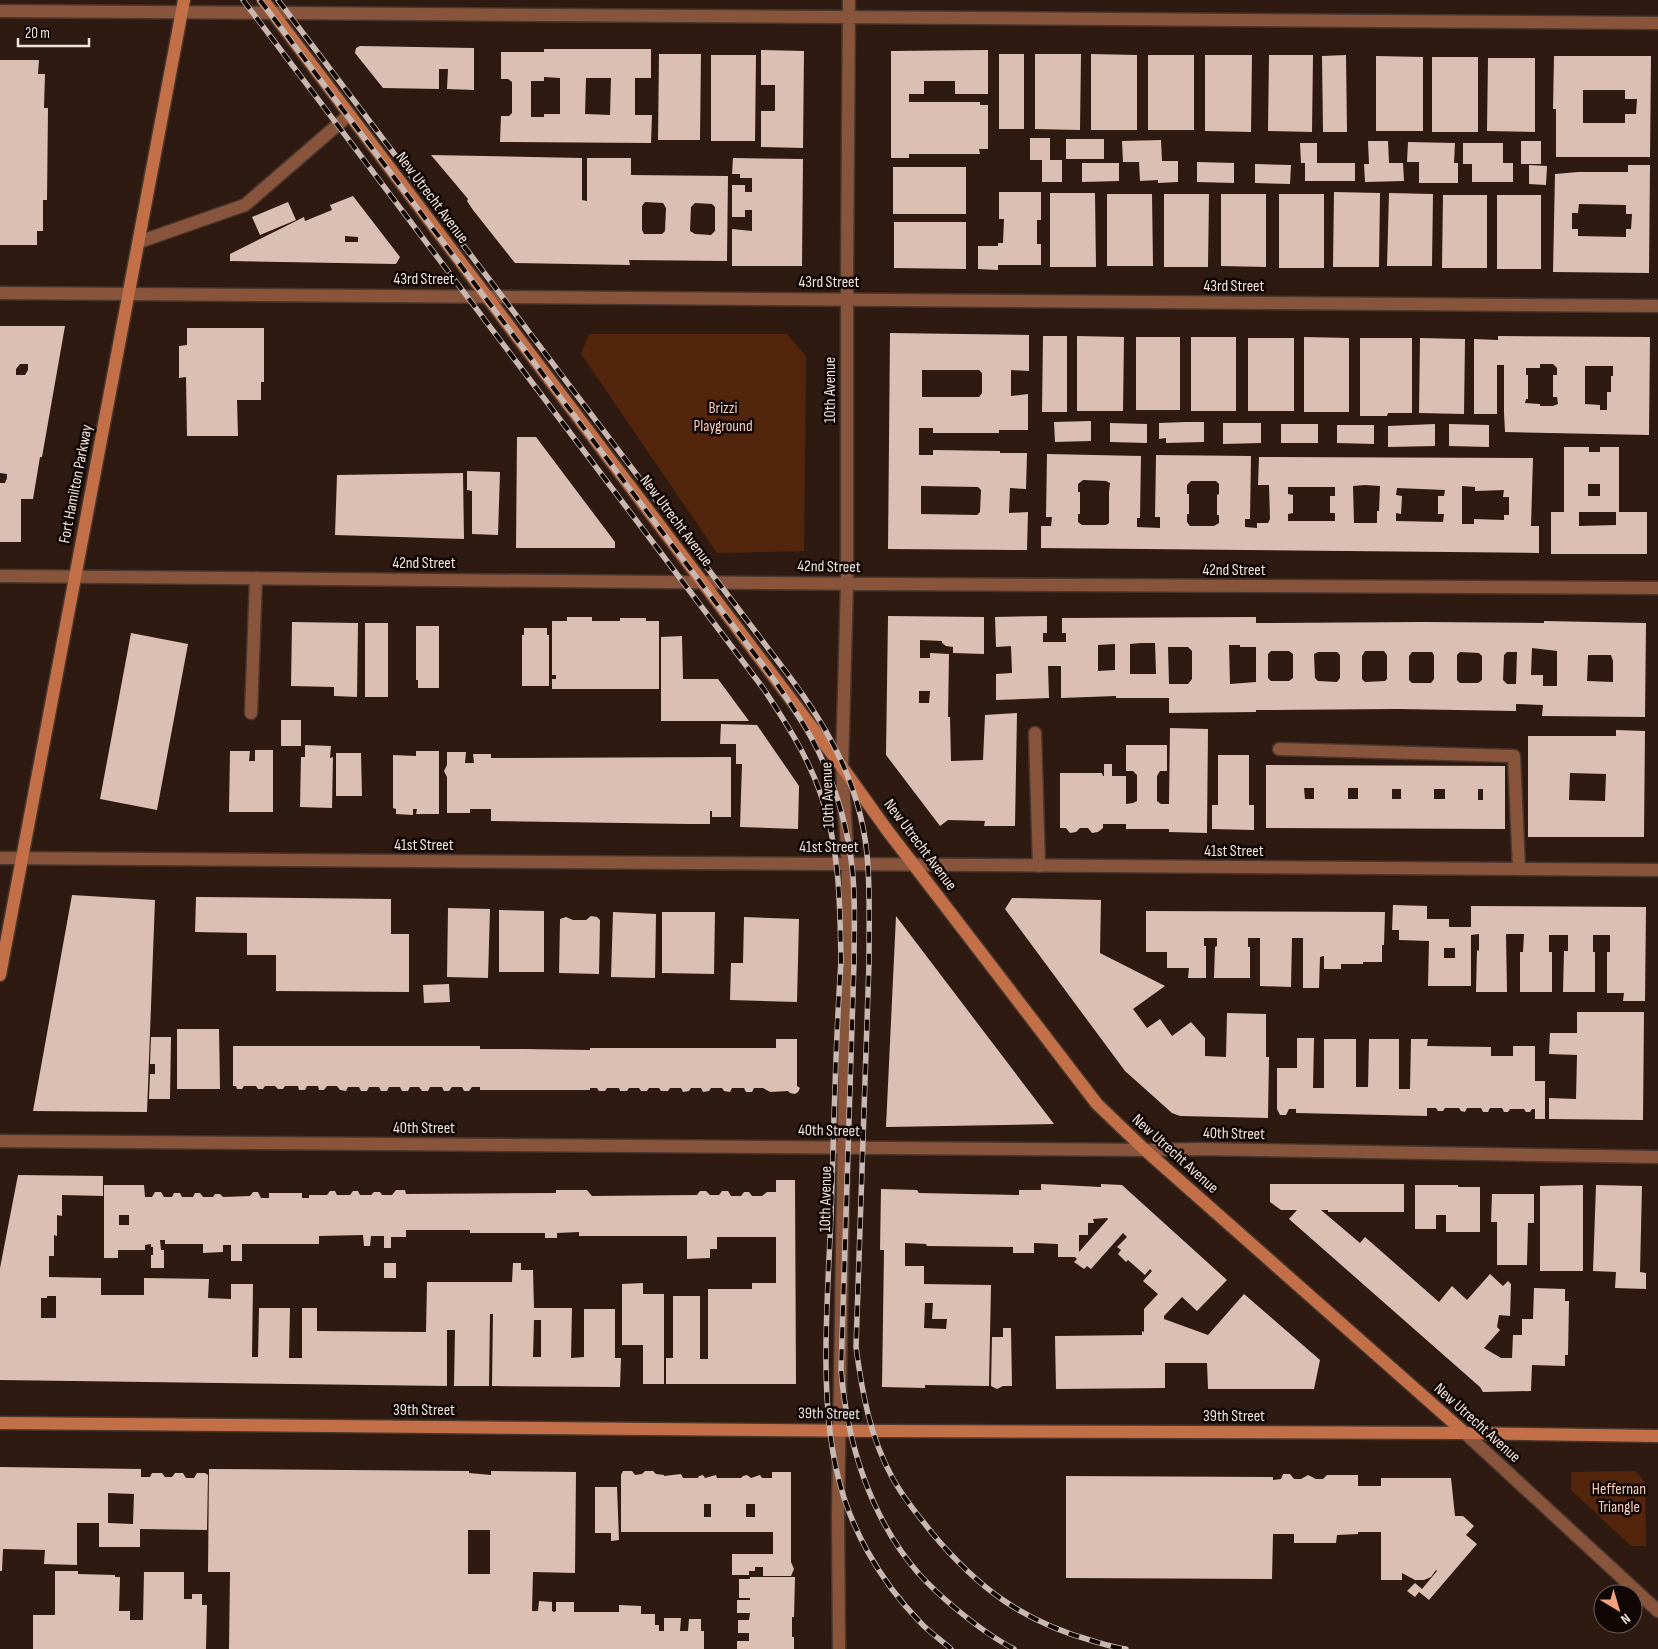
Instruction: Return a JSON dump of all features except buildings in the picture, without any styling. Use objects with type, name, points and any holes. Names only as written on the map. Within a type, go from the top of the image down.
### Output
[{"type":"main road","name":"New Utrecht Avenue","points":[[263,0],[842,767],[887,830],[1097,1104],[1145,1150],[1465,1433]]},
{"type":"main road","name":"Fort Hamilton Parkway","points":[[0,975],[183,6]]},
{"type":"main road","name":"39th Street","points":[[0,1423],[1658,1436]]},
{"type":"street","name":"10th Avenue","points":[[840,1649],[840,1430],[848,863],[842,767],[847,584],[849,0]]},
{"type":"street","points":[[0,11],[183,6],[273,13],[1658,23]]},
{"type":"street","points":[[139,242],[245,204],[349,114]]},
{"type":"street","name":"43rd Street","points":[[0,293],[1658,306]]},
{"type":"street","name":"42nd Street","points":[[0,576],[847,584],[1658,588]]},
{"type":"street","points":[[250,713],[256,578]]},
{"type":"street","points":[[1034,732],[1039,866]]},
{"type":"street","points":[[1280,750],[1514,756],[1519,869]]},
{"type":"street","name":"41st Street","points":[[0,858],[1658,870]]},
{"type":"street","name":"40th Street","points":[[0,1141],[1214,1150],[1658,1157]]},
{"type":"street","name":"New Utrecht Avenue","points":[[1465,1433],[1658,1611]]},
{"type":"green space","name":"Brizzi Playground","points":[[589,334],[787,334],[806,356],[804,551],[717,553],[581,354]]},
{"type":"green space","name":"Heffernan Triangle","points":[[1635,1471],[1645,1482],[1646,1546],[1631,1546],[1571,1490],[1571,1472]]},
{"type":"railway","points":[[243,0],[763,688],[795,738],[815,778],[832,834],[838,876],[840,919],[841,962],[826,1342],[826,1375],[831,1438],[841,1489],[848,1510],[867,1551],[905,1606],[924,1626],[951,1649]]},
{"type":"railway","points":[[260,0],[775,681],[820,754],[833,785],[843,817],[850,850],[854,891],[854,963],[841,1370],[849,1424],[855,1451],[874,1504],[902,1552],[919,1574],[950,1604],[983,1630],[1014,1649]]},
{"type":"railway","points":[[278,0],[786,672],[831,740],[852,788],[860,813],[868,867],[869,963],[856,1347],[864,1397],[878,1446],[896,1485],[906,1499],[949,1553],[984,1586],[1023,1613],[1044,1623],[1093,1641],[1126,1649]]}]
